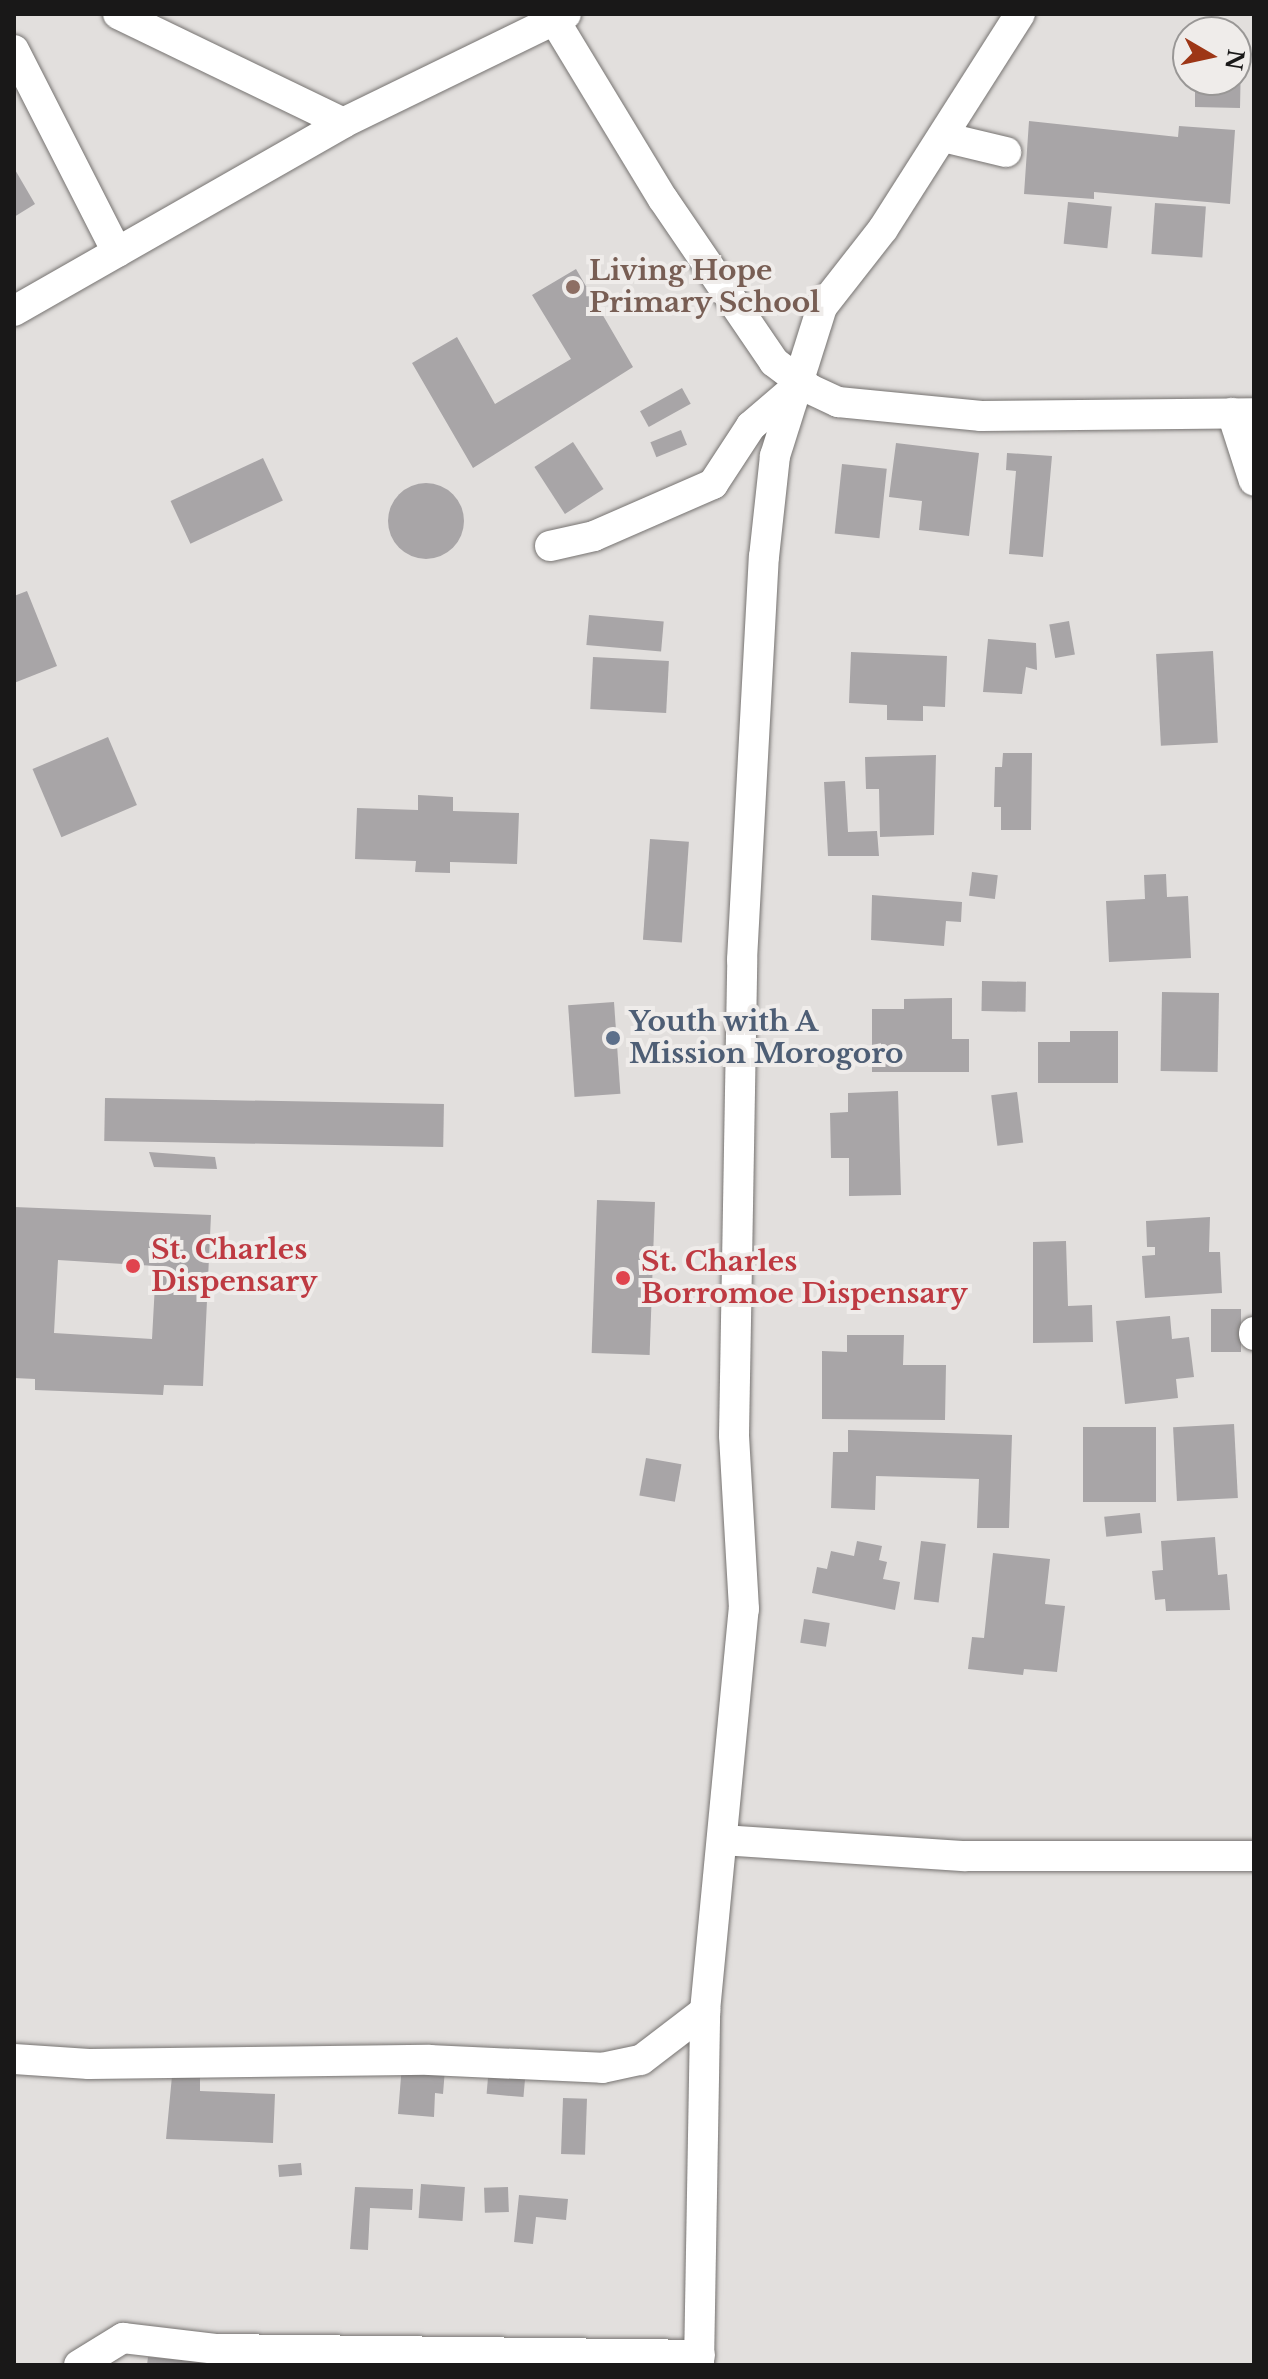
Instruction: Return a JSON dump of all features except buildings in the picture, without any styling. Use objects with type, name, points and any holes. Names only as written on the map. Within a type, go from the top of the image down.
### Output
[{"type":"street","points":[[118,14],[343,123]]},
{"type":"street","points":[[79,2365],[123,2338],[217,2349],[699,2360],[705,2011],[744,1609],[734,1435],[741,1024],[764,557],[775,456],[801,383],[822,307],[883,229],[1020,14]]},
{"type":"street","points":[[14,311],[343,123],[560,17],[663,199],[774,362],[801,383],[838,402],[981,416],[1243,413],[1254,481]]},
{"type":"street","points":[[14,50],[117,252]]},
{"type":"street","points":[[943,137],[1006,152]]},
{"type":"street","points":[[550,546],[594,536],[713,484],[751,426],[801,383]]},
{"type":"street","points":[[722,1840],[965,1856],[1254,1856]]},
{"type":"street","points":[[14,2059],[89,2064],[429,2060],[602,2068],[641,2060],[705,2011]]},
{"type":"place","name":"Living Hope Primary School","points":[[573,287]]},
{"type":"place","name":"Youth with A Mission Morogoro","points":[[613,1038]]},
{"type":"place","name":"St. Charles Dispensary","points":[[133,1266]]},
{"type":"place","name":"St. Charles Borromoe Dispensary","points":[[623,1278]]}]
